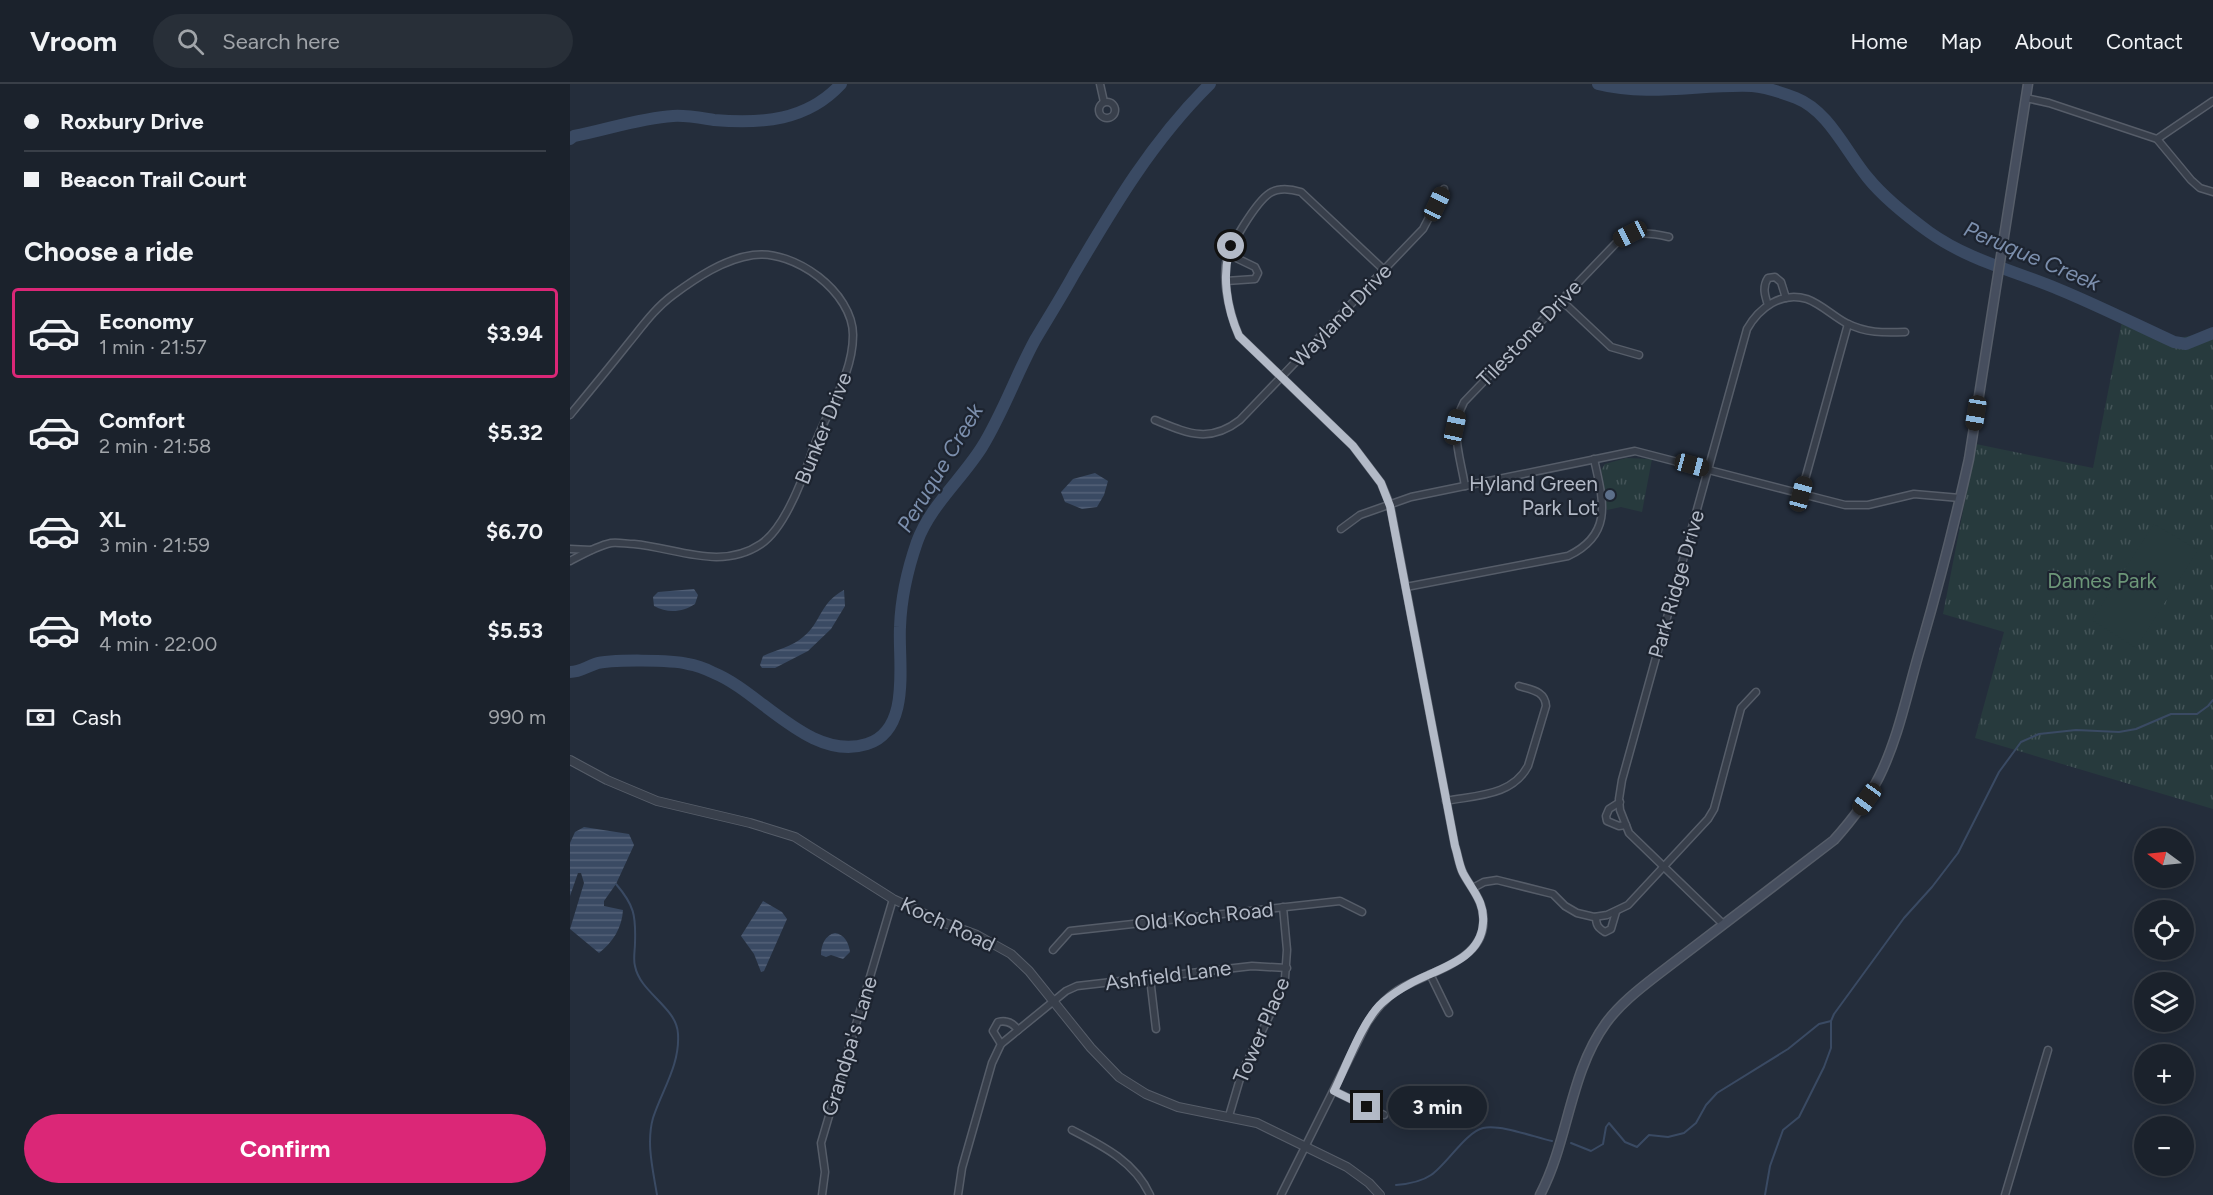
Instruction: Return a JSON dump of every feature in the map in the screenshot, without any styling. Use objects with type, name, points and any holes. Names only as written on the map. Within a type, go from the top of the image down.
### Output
[{"type":"main road","points":[[1540,1195],[1561,1145],[1585,1060],[1606,1023],[1636,992],[1834,840],[1867,799],[1889,752],[1942,574],[1969,459],[1991,305],[2028,84]]},
{"type":"street","points":[[1100,84],[1104,102]]},
{"type":"street","points":[[2025,98],[2049,103],[2157,139],[2191,180],[2200,188],[2213,192]]},
{"type":"street","points":[[2157,139],[2213,101]]},
{"type":"street","points":[[1281,1195],[1367,1023],[1380,1004],[1397,991],[1459,961],[1472,950],[1480,939],[1484,924],[1479,899],[1463,872],[1458,857],[1390,506],[1381,483],[1353,446],[1239,336],[1233,323],[1226,281],[1228,254],[1262,199],[1272,192],[1292,189],[1301,192],[1309,199],[1384,270]]},
{"type":"street","name":"Wayland Drive","points":[[1155,420],[1195,434],[1210,435],[1224,431],[1239,420],[1423,229],[1444,189]]},
{"type":"street","name":"Tilestone Drive","points":[[1465,486],[1455,427],[1464,402],[1618,240],[1630,234],[1645,232],[1669,237]]},
{"type":"street","points":[[1226,281],[1255,279],[1257,273],[1255,267],[1228,254]]},
{"type":"street","name":"Bunker Drive","points":[[570,415],[641,327],[671,296],[722,264],[755,255],[769,255],[787,260],[804,267],[821,279],[836,292],[847,312],[853,332],[852,351],[845,377],[790,505],[763,543],[747,551],[710,558],[613,543],[591,550],[570,561]]},
{"type":"street","points":[[1768,305],[1764,295],[1764,286],[1768,278],[1775,277],[1780,282],[1786,298],[1808,299],[1848,324],[1876,334],[1905,332]]},
{"type":"street","name":"Park Ridge Drive","points":[[1723,924],[1629,833],[1620,802],[1622,780],[1747,329],[1756,314],[1768,305],[1786,298]]},
{"type":"street","points":[[1561,300],[1611,347],[1639,355]]},
{"type":"street","points":[[1801,494],[1848,324]]},
{"type":"street","points":[[1341,529],[1360,515],[1411,497],[1635,451],[1845,506],[1856,506],[1914,494],[1960,498]]},
{"type":"street","points":[[1406,587],[1568,556],[1585,547],[1596,533],[1603,514],[1603,498],[1594,459]]},
{"type":"street","name":"Bunker Drive","points":[[570,549],[591,550]]},
{"type":"street","points":[[1446,801],[1505,789],[1517,782],[1523,774],[1528,766],[1546,701],[1539,692],[1519,686]]},
{"type":"street","points":[[1473,888],[1484,882],[1497,880],[1553,894],[1565,906],[1577,913],[1596,917],[1616,912],[1628,905],[1708,819],[1714,809],[1741,708],[1756,692]]},
{"type":"street","name":"Koch Road","points":[[570,760],[607,780],[657,801],[750,823],[795,837],[894,899],[942,922],[977,935],[1011,954],[1029,971],[1091,1048],[1119,1077],[1146,1094],[1178,1107],[1257,1123],[1347,1167],[1369,1183],[1380,1195]]},
{"type":"street","name":"Park Ridge Drive","points":[[1620,802],[1608,809],[1605,816],[1607,821],[1613,824],[1626,825]]},
{"type":"street","name":"Grandpa's Lane","points":[[822,1195],[825,1172],[821,1143],[894,899]]},
{"type":"street","name":"Old Koch Road","points":[[1053,950],[1070,931],[1340,902],[1362,912]]},
{"type":"street","name":"Tower Place","points":[[1229,1116],[1242,1072],[1279,996],[1287,968],[1283,907]]},
{"type":"street","points":[[1596,917],[1599,929],[1605,932],[1611,929],[1616,912]]},
{"type":"street","name":"Ashfield Lane","points":[[1001,1044],[1053,1000],[1077,986],[1252,966],[1287,968]]},
{"type":"street","points":[[1430,974],[1449,1014]]},
{"type":"street","points":[[1150,978],[1156,1029]]},
{"type":"street","points":[[957,1195],[962,1168],[992,1063],[1001,1044],[993,1031],[998,1022],[1002,1020],[1011,1023],[1018,1030]]},
{"type":"street","points":[[2005,1195],[2048,1050]]},
{"type":"street","points":[[1334,1091],[1384,1115]]},
{"type":"street","points":[[1072,1131],[1119,1157],[1145,1184],[1150,1195]]},
{"type":"green space","name":"Dames Park","points":[[2122,321],[2172,339],[2213,332],[2213,809],[1975,738],[2004,632],[1943,614],[1976,444],[2093,468]]},
{"type":"green space","points":[[1626,458],[1652,459],[1642,512],[1621,507],[1607,510],[1601,470],[1605,464]]},
{"type":"green space","points":[[2154,524],[2198,550],[2136,648],[2092,620]]},
{"type":"water","points":[[1095,473],[1108,481],[1097,507],[1082,509],[1065,502],[1061,492],[1073,479]]},
{"type":"water","points":[[694,589],[698,595],[695,604],[686,609],[670,611],[654,606],[653,597],[658,592]]},
{"type":"water","points":[[844,590],[845,606],[831,629],[808,651],[775,668],[762,668],[760,665],[763,656],[803,637],[830,601]]},
{"type":"water","points":[[584,827],[629,834],[634,845],[616,884],[604,901],[604,906],[623,910],[621,923],[609,944],[599,953],[570,929],[584,883],[581,873],[578,873],[570,896],[570,843],[575,832]]},
{"type":"water","points":[[763,901],[782,912],[787,919],[764,971],[761,972],[754,954],[741,936]]},
{"type":"water","points":[[835,933],[843,937],[848,945],[850,952],[843,959],[821,955],[824,941]]},
{"type":"waterway","name":"Peruque Creek","points":[[570,139],[574,136],[661,117],[683,116],[732,121],[783,117],[814,106],[841,84]]},
{"type":"waterway","name":"Peruque Creek","points":[[570,672],[614,661],[656,661],[691,665],[708,670],[732,682],[787,722],[826,743],[846,747],[867,744],[881,736],[891,725],[897,710],[901,676],[902,605],[911,562],[923,529],[930,516],[982,447],[1035,340],[1136,174],[1170,128],[1210,84]]},
{"type":"waterway","name":"Peruque Creek","points":[[1598,84],[1636,90],[1752,86],[1796,98],[1818,112],[1882,193],[1913,220],[1944,242],[1976,258],[2073,295],[2174,342],[2186,344],[2213,333]]},
{"type":"waterway","name":"Peruque Creek","points":[[570,676],[579,672]]},
{"type":"waterway","points":[[1765,1195],[1770,1166],[1783,1130],[1799,1117],[1824,1067],[1831,1048],[1831,1021],[1834,1014],[1904,918],[1958,853],[1999,772],[2021,742],[2039,734],[2076,730],[2119,732],[2136,729],[2171,714],[2197,714],[2213,700]]},
{"type":"waterway","points":[[616,884],[627,898],[633,911],[634,960],[638,976],[672,1016],[678,1034],[673,1067],[651,1127],[651,1157],[657,1195]]},
{"type":"waterway","points":[[1571,1143],[1591,1151],[1603,1144],[1609,1123],[1625,1142],[1637,1147],[1649,1135],[1668,1137],[1684,1133],[1696,1123],[1706,1105],[1717,1093],[1788,1049],[1819,1024],[1831,1021]]},
{"type":"waterway","points":[[1396,1185],[1414,1182],[1431,1175],[1463,1142],[1483,1128],[1508,1129],[1552,1141]]},
{"type":"place","name":"Hyland Green Park Lot","points":[[1610,495]]},
{"type":"route","points":[[1231,246],[1226,261],[1226,281],[1233,323],[1239,336],[1353,446],[1381,483],[1390,506],[1455,846],[1463,872],[1479,899],[1483,911],[1484,924],[1480,939],[1472,950],[1459,961],[1397,991],[1380,1004],[1367,1023],[1334,1091],[1367,1107]]}]
